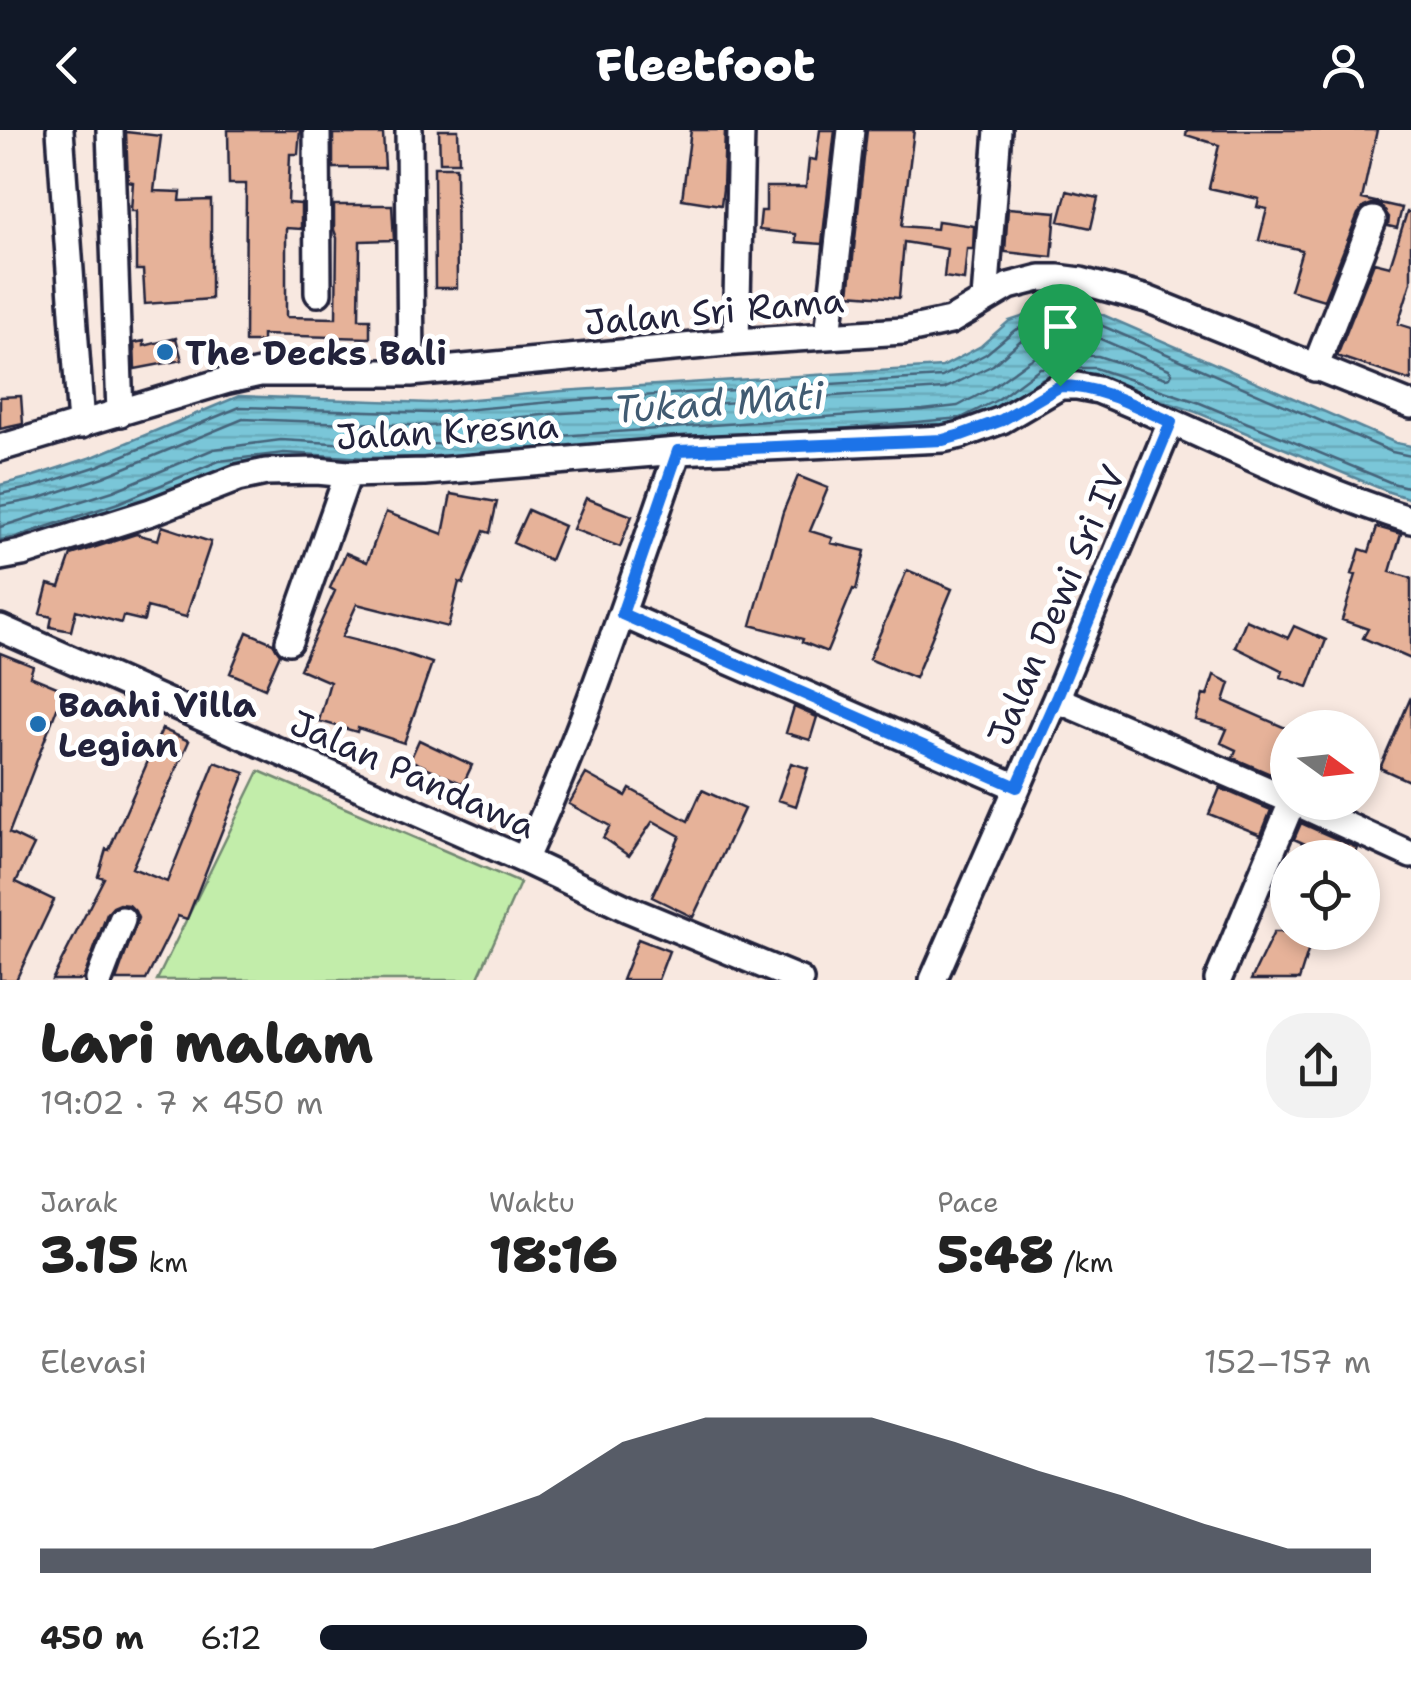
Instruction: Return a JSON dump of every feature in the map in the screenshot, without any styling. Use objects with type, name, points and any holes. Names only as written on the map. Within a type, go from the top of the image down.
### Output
[{"type":"street","points":[[60,130],[81,425]]},
{"type":"street","points":[[110,130],[120,413]]},
{"type":"street","points":[[317,130],[318,293]]},
{"type":"street","points":[[409,130],[412,373]]},
{"type":"street","points":[[736,342],[740,130]]},
{"type":"street","points":[[828,336],[852,130]]},
{"type":"street","points":[[985,299],[998,130]]},
{"type":"street","points":[[1315,368],[1374,220]]},
{"type":"street","name":"Jalan Sri Rama","points":[[0,448],[260,373],[412,373],[926,328],[950,321],[1009,286],[1040,278],[1081,281],[1147,299],[1411,405]]},
{"type":"street","name":"Jalan Kresna","points":[[0,558],[266,472],[425,472],[678,451],[943,440],[1002,420],[1060,386],[1098,390],[1326,489],[1411,520]]},
{"type":"street","name":"Jalan Dewi Sri IV","points":[[934,980],[1171,422]]},
{"type":"street","points":[[524,860],[554,796],[678,451]]},
{"type":"street","points":[[289,641],[348,474]]},
{"type":"street","points":[[622,614],[1017,787]]},
{"type":"street","name":"Jalan Pandawa","points":[[0,628],[628,909],[800,980]]},
{"type":"street","points":[[1056,699],[1270,791]]},
{"type":"street","points":[[1218,980],[1284,820]]},
{"type":"street","points":[[1335,820],[1411,854]]},
{"type":"street","points":[[99,980],[122,920]]},
{"type":"green space","points":[[259,771],[520,883],[477,980],[157,980]]},
{"type":"water","name":"Tukad Mati","points":[[1043,310],[1101,314],[1396,443],[1411,446],[1411,499],[1196,412],[1095,378],[1043,378],[1002,408],[965,428],[450,466],[284,462],[220,471],[121,512],[0,550],[0,485],[95,456],[239,396],[430,403],[942,367],[981,346],[1009,321]]},
{"type":"building","points":[[228,130],[300,130],[298,154],[290,154],[288,203],[301,204],[301,229],[286,228],[286,317],[336,318],[334,205],[392,205],[394,240],[360,241],[359,319],[370,319],[370,338],[262,335],[262,342],[245,342],[246,184],[229,184]]},
{"type":"building","points":[[439,130],[458,130],[459,162],[440,162]]},
{"type":"building","points":[[691,130],[725,130],[721,205],[682,199]]},
{"type":"building","points":[[820,130],[835,130],[822,244],[796,242],[796,234],[759,230],[761,211],[766,211],[766,187],[806,187],[809,159],[816,160]]},
{"type":"building","points":[[867,130],[914,130],[902,226],[937,229],[938,221],[974,226],[973,249],[967,249],[964,280],[944,277],[947,249],[904,242],[899,298],[849,294]]},
{"type":"building","points":[[1187,130],[1377,130],[1362,199],[1402,208],[1397,228],[1388,226],[1389,217],[1380,205],[1364,207],[1324,300],[1290,290],[1302,250],[1259,240],[1267,209],[1257,207],[1259,199],[1209,188],[1219,145],[1186,135]]},
{"type":"building","points":[[126,132],[161,136],[154,191],[181,192],[180,201],[211,200],[211,299],[145,304],[143,270],[136,270],[136,211],[131,211],[133,182],[128,181]]},
{"type":"building","points":[[333,134],[383,134],[385,168],[333,168]]},
{"type":"building","points":[[434,167],[456,167],[457,288],[435,288]]},
{"type":"building","points":[[1067,191],[1098,198],[1091,228],[1059,221]]},
{"type":"building","points":[[1008,208],[1056,212],[1052,257],[1005,252]]},
{"type":"building","points":[[1407,212],[1411,212],[1411,282],[1398,324],[1411,328],[1411,381],[1337,356],[1374,262],[1390,266]]},
{"type":"building","name":"The Decks Bali","points":[[176,338],[182,360],[135,369],[134,343],[144,341],[144,346]]},
{"type":"building","points":[[21,396],[23,424],[0,429],[0,397]]},
{"type":"building","points":[[798,476],[828,488],[810,531],[833,538],[831,543],[865,551],[856,590],[853,589],[827,652],[802,642],[803,639],[751,625],[783,512]]},
{"type":"building","points":[[451,494],[497,502],[490,533],[484,531],[463,584],[459,582],[448,627],[357,604],[342,637],[432,663],[404,743],[319,721],[330,682],[300,669],[335,591],[330,588],[346,553],[367,562],[386,512],[443,534]]},
{"type":"building","points":[[586,498],[632,516],[620,547],[573,529]]},
{"type":"building","points":[[528,510],[564,526],[550,560],[513,543]]},
{"type":"building","points":[[162,526],[211,542],[186,617],[147,607],[144,621],[123,616],[121,623],[76,610],[71,631],[50,627],[52,617],[40,614],[48,584],[60,587],[71,555],[136,534],[158,540]]},
{"type":"building","points":[[1377,527],[1401,534],[1390,572],[1411,578],[1411,659],[1363,638],[1368,629],[1342,620],[1360,549],[1369,552]]},
{"type":"building","points":[[907,570],[952,589],[915,678],[869,659]]},
{"type":"building","points":[[1246,620],[1288,638],[1294,626],[1326,640],[1308,687],[1281,677],[1283,671],[1235,647]]},
{"type":"building","points":[[247,632],[273,643],[280,654],[265,688],[230,673]]},
{"type":"building","points":[[0,653],[33,666],[30,676],[64,690],[9,833],[34,845],[16,882],[54,900],[16,980],[0,980]]},
{"type":"building","points":[[1214,675],[1230,683],[1224,701],[1270,721],[1270,774],[1233,758],[1236,750],[1221,743],[1227,729],[1196,720],[1203,695],[1207,696]]},
{"type":"building","points":[[1411,697],[1411,782],[1380,768]]},
{"type":"building","points":[[794,707],[817,717],[810,740],[786,733]]},
{"type":"building","points":[[162,729],[189,741],[132,868],[167,882],[215,762],[245,773],[187,919],[178,916],[146,980],[116,980],[138,918],[129,905],[113,907],[83,980],[52,980],[104,878],[98,876],[106,849],[109,850]]},
{"type":"building","points":[[419,740],[472,765],[463,784],[410,760]]},
{"type":"building","points":[[791,763],[808,768],[796,806],[778,800]]},
{"type":"building","points":[[586,774],[626,796],[630,789],[688,821],[702,790],[744,809],[693,917],[652,897],[680,836],[653,821],[629,856],[603,838],[610,826],[569,804]]},
{"type":"building","points":[[1220,788],[1270,810],[1261,835],[1209,814]]},
{"type":"building","points":[[1301,823],[1339,840],[1296,840]]},
{"type":"building","points":[[638,939],[669,951],[658,980],[622,980]]},
{"type":"building","points":[[1270,940],[1270,950],[1308,950],[1299,980],[1251,980]]},
{"type":"place","name":"The Decks Bali","points":[[165,352]]},
{"type":"place","name":"Baahi Villa Legian","points":[[38,724]]},
{"type":"route","points":[[1060,386],[1098,390],[1171,422],[1017,787],[622,614],[678,451],[943,440],[1002,420],[1060,386]]}]
